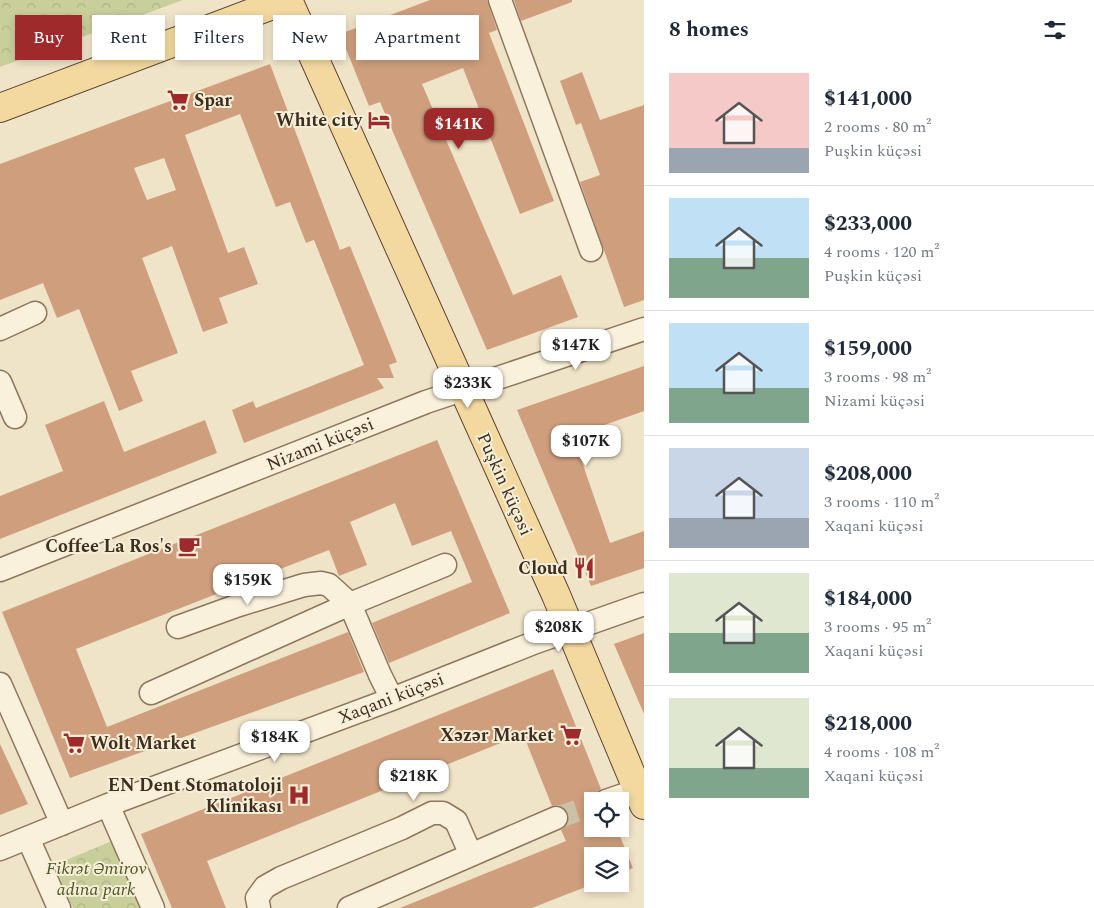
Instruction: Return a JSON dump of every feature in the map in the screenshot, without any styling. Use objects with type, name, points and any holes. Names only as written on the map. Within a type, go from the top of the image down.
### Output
[{"type":"main road","points":[[0,108],[287,0]]},
{"type":"main road","name":"Puşkin küçəsi","points":[[287,0],[570,630],[641,797]]},
{"type":"street","points":[[500,0],[591,250]]},
{"type":"street","points":[[0,329],[35,312]]},
{"type":"street","name":"Nizami küçəsi","points":[[0,570],[426,402],[496,377],[644,330]]},
{"type":"street","points":[[0,382],[15,417]]},
{"type":"street","points":[[151,693],[350,604],[445,565]]},
{"type":"street","points":[[178,627],[239,605],[304,585],[321,583],[329,585],[350,604],[392,699]]},
{"type":"street","name":"Xaqani küçəsi","points":[[0,849],[108,805],[570,630],[644,604]]},
{"type":"street","points":[[0,684],[62,824]]},
{"type":"street","points":[[108,805],[153,908]]},
{"type":"street","points":[[259,908],[257,898],[265,887],[281,878],[402,828],[432,813],[443,813],[456,821],[471,854]]},
{"type":"street","points":[[349,908],[556,818]]},
{"type":"street","points":[[28,838],[59,908]]},
{"type":"green space","points":[[0,0],[183,0],[142,15],[92,15],[92,33],[82,37],[82,15],[15,15],[15,60],[19,60],[0,67]]},
{"type":"green space","name":"Fikrət Əmirov adına park","points":[[112,841],[141,908],[73,908],[54,865]]},
{"type":"building","points":[[430,0],[487,0],[497,30],[489,33],[554,201],[520,214],[463,68],[422,84],[513,295],[561,275],[578,317],[487,350],[380,102],[369,106],[346,49],[346,32],[356,28],[356,60],[479,60],[479,15],[390,15]]},
{"type":"building","points":[[514,0],[572,0],[572,2],[521,21]]},
{"type":"building","points":[[270,64],[340,250],[350,246],[397,362],[389,365],[394,378],[377,378],[384,388],[244,443],[232,410],[253,401],[256,408],[364,365],[314,240],[306,243],[290,202],[276,207],[240,114],[185,135],[228,253],[244,247],[258,284],[219,298],[228,323],[203,332],[172,246],[142,258],[178,353],[131,371],[143,401],[119,411],[79,309],[57,318],[43,283],[0,300],[0,164]],"holes":[[[164,158],[176,190],[147,200],[134,168]]]},
{"type":"building","points":[[582,72],[600,120],[644,105],[644,300],[624,307],[580,182],[600,175],[581,123],[576,125],[560,81]]},
{"type":"building","points":[[644,366],[644,411],[573,436],[610,543],[644,531],[644,568],[591,586],[517,410]]},
{"type":"building","points":[[104,401],[124,452],[205,420],[217,453],[0,539],[0,496],[63,471],[45,425]]},
{"type":"building","points":[[437,440],[510,613],[389,663],[372,623],[472,582],[451,531],[412,546],[395,503],[350,522],[367,565],[339,576],[329,550],[76,649],[107,727],[348,632],[364,672],[70,778],[2,612]]},
{"type":"building","points":[[644,633],[644,714],[614,644]]},
{"type":"building","points":[[553,669],[601,789],[597,792],[584,792],[584,837],[620,837],[624,847],[584,847],[584,888],[532,908],[400,908],[566,841],[561,830],[567,825],[568,813],[563,807],[558,805],[552,806],[523,734],[207,861],[226,908],[172,908],[141,834]]},
{"type":"building","points":[[0,744],[28,804],[0,815]]},
{"type":"building","points":[[629,858],[633,868],[629,870]]},
{"type":"tunnel","points":[[556,818],[584,809]]},
{"type":"place","name":"Spar","points":[[178,100]]},
{"type":"place","name":"White city","points":[[379,120]]},
{"type":"place","name":"Coffee La Ros's","points":[[189,546]]},
{"type":"place","name":"Cloud","points":[[584,568]]},
{"type":"place","name":"Xəzər Market","points":[[571,735]]},
{"type":"place","name":"Wolt Market","points":[[74,743]]},
{"type":"place","name":"EN Dent Stomatoloji Klinikası","points":[[299,795]]}]
